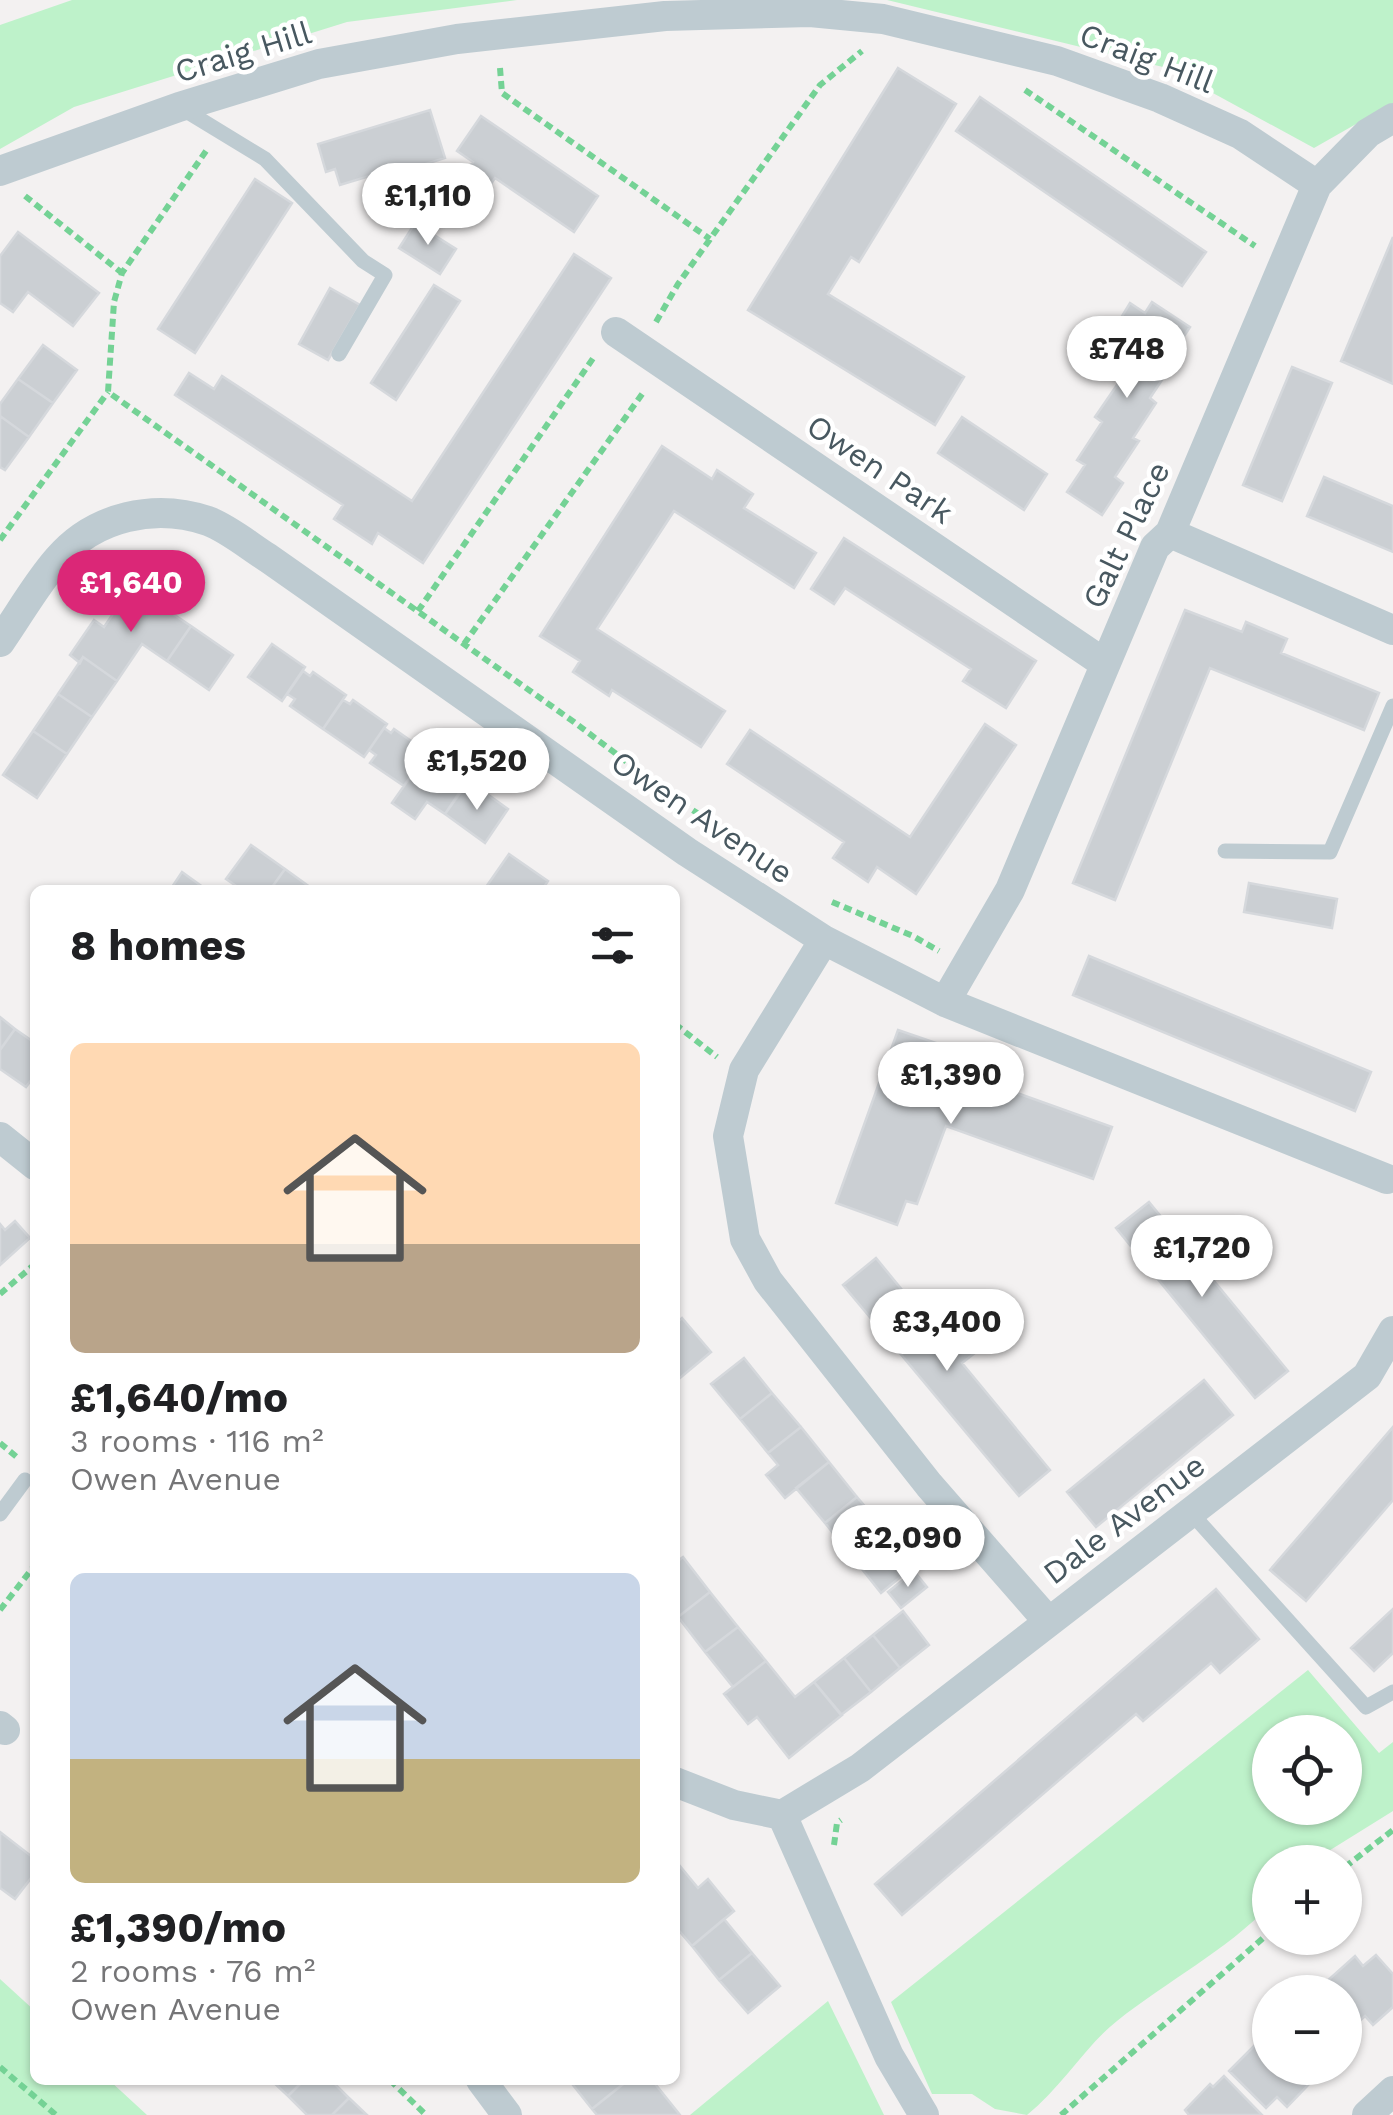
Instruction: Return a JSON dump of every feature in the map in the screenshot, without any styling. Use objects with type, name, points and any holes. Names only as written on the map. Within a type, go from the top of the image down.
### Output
[{"type":"street","name":"Craig Hill","points":[[4,169],[179,107],[320,64],[457,39],[665,16],[810,12],[898,22],[1058,60],[1160,98],[1240,134],[1317,186]]},
{"type":"street","name":"Galt Place","points":[[945,1002],[1010,890],[1155,547],[1170,533],[1317,186],[1368,133],[1393,118]]},
{"type":"street","name":"Owen Park","points":[[640,348],[1104,664]]},
{"type":"street","name":"Owen Avenue","points":[[1,639],[58,558],[86,534],[121,518],[163,512],[209,522],[268,558],[687,852],[824,940],[945,1002],[1387,1180]]},
{"type":"street","points":[[1170,533],[1393,630]]},
{"type":"street","points":[[824,940],[744,1070],[728,1136],[745,1240],[768,1281],[929,1484],[1048,1620]]},
{"type":"street","points":[[0,1138],[30,1160]]},
{"type":"street","name":"Dale Avenue","points":[[782,1815],[860,1768],[1367,1376],[1393,1332]]},
{"type":"street","points":[[680,1784],[734,1805],[782,1815],[888,2056],[924,2115]]},
{"type":"street","points":[[485,2085],[508,2115]]},
{"type":"street","points":[[1367,2115],[1393,2090]]},
{"type":"lane","points":[[179,107],[221,129],[264,159],[363,262],[385,276],[339,354]]},
{"type":"lane","points":[[1225,850],[1330,852],[1393,706]]},
{"type":"lane","points":[[0,1514],[25,1480]]},
{"type":"lane","points":[[1192,1514],[1366,1707],[1393,1692]]},
{"type":"path","points":[[464,644],[678,284],[820,85],[898,22]]},
{"type":"path","points":[[496,36],[502,93],[710,239]]},
{"type":"path","points":[[1012,80],[1283,266]]},
{"type":"path","points":[[0,540],[108,392],[114,302],[122,273],[221,129]]},
{"type":"path","points":[[4,169],[20,181],[22,194],[122,273]]},
{"type":"path","points":[[418,612],[584,368],[640,348]]},
{"type":"path","points":[[108,392],[659,787]]},
{"type":"path","points":[[675,798],[755,851]]},
{"type":"path","points":[[818,893],[913,936],[966,968]]},
{"type":"path","points":[[680,1028],[728,1064],[744,1070]]},
{"type":"path","points":[[0,1294],[30,1268]]},
{"type":"path","points":[[0,1610],[30,1571]]},
{"type":"path","points":[[832,1858],[838,1823],[853,1810]]},
{"type":"path","points":[[1362,1854],[1393,1830]]},
{"type":"path","points":[[1061,2115],[1252,1948]]},
{"type":"path","points":[[0,2067],[56,2115]]},
{"type":"path","points":[[395,2085],[426,2115]]},
{"type":"green space","points":[[72,0],[517,0],[347,22],[74,107],[0,149],[0,25]]},
{"type":"green space","points":[[887,0],[1393,0],[1393,103],[1314,148],[1167,68]]},
{"type":"green space","points":[[1308,1670],[1346,1715],[1252,1715],[1252,1825],[1362,1825],[1362,1733],[1379,1753],[1393,1742],[1393,1811],[1338,1845],[1252,1845],[1252,1923],[1106,2031],[1027,2115],[995,2109],[972,2094],[932,2094],[891,2002]]},
{"type":"green space","points":[[0,1979],[30,2006],[30,2085],[114,2085],[147,2115],[0,2115]]},
{"type":"green space","points":[[828,2001],[884,2115],[690,2115]]},
{"type":"building","points":[[898,68],[956,104],[859,262],[851,257],[828,294],[964,377],[935,425],[748,310]]},
{"type":"building","points":[[980,97],[1206,252],[1182,286],[956,131]]},
{"type":"building","points":[[430,110],[445,158],[388,176],[386,171],[340,185],[335,169],[326,172],[318,144]]},
{"type":"building","points":[[481,116],[598,196],[574,232],[495,178],[475,207],[452,191],[473,162],[457,151]]},
{"type":"building","points":[[255,179],[292,203],[195,353],[158,329]]},
{"type":"building","points":[[415,223],[456,249],[440,274],[399,248]]},
{"type":"building","points":[[18,232],[99,293],[73,326],[28,292],[13,312],[0,303],[0,256]]},
{"type":"building","points":[[1393,237],[1393,384],[1341,361]]},
{"type":"building","points":[[574,254],[611,278],[423,563],[378,533],[372,544],[334,519],[343,505],[175,395],[189,373],[214,389],[222,376],[412,501]]},
{"type":"building","points":[[434,285],[460,301],[396,400],[371,383]]},
{"type":"building","points":[[330,288],[360,305],[328,360],[299,344]]},
{"type":"building","points":[[1152,302],[1190,327],[1169,359],[1174,362],[1150,398],[1156,403],[1133,438],[1139,441],[1115,477],[1123,483],[1102,515],[1067,492],[1085,465],[1077,460],[1102,422],[1095,417],[1119,382],[1111,376],[1132,344],[1113,331],[1130,303],[1145,313]]},
{"type":"building","points":[[43,345],[77,370],[53,403],[18,379]]},
{"type":"building","points":[[1292,367],[1332,383],[1282,501],[1243,485]]},
{"type":"building","points":[[18,379],[53,403],[29,437],[0,416],[0,404]]},
{"type":"building","points":[[0,416],[29,437],[5,470],[0,467]]},
{"type":"building","points":[[962,417],[1047,474],[1024,510],[938,453]]},
{"type":"building","points":[[662,446],[712,479],[717,470],[753,494],[744,508],[816,553],[794,588],[674,511],[597,629],[725,711],[701,747],[612,690],[609,696],[573,672],[580,661],[540,636]]},
{"type":"building","points":[[1324,477],[1393,506],[1393,552],[1307,516]]},
{"type":"building","points":[[844,538],[1036,661],[1006,708],[963,681],[971,669],[845,588],[834,604],[811,589]]},
{"type":"building","points":[[132,586],[191,626],[167,661],[142,644],[117,681],[83,657],[80,663],[70,655],[94,620],[104,627]]},
{"type":"building","points":[[1185,610],[1242,632],[1246,622],[1287,639],[1281,653],[1379,693],[1364,730],[1210,668],[1115,900],[1073,883]]},
{"type":"building","points":[[191,626],[233,655],[209,690],[167,661]]},
{"type":"building","points":[[272,644],[305,667],[282,701],[248,677]]},
{"type":"building","points":[[83,657],[117,681],[92,717],[58,694]]},
{"type":"building","points":[[303,671],[310,676],[313,672],[346,695],[323,729],[290,706],[295,699],[287,694]]},
{"type":"building","points":[[58,694],[92,717],[67,754],[33,731]]},
{"type":"building","points":[[343,700],[350,704],[353,700],[387,724],[364,757],[323,729]]},
{"type":"building","points":[[985,724],[1016,745],[916,894],[877,867],[868,882],[833,858],[844,842],[727,764],[750,730],[910,837]]},
{"type":"building","points":[[384,728],[391,733],[394,729],[427,752],[404,786],[370,763],[376,755],[369,750]]},
{"type":"building","points":[[33,731],[67,754],[37,798],[3,775]]},
{"type":"building","points":[[425,756],[432,761],[435,758],[468,780],[445,814],[427,802],[415,819],[392,803]]},
{"type":"building","points":[[465,786],[472,791],[476,786],[508,809],[485,843],[445,814]]},
{"type":"building","points":[[251,845],[285,869],[274,885],[235,885],[226,879]]},
{"type":"building","points":[[509,854],[548,881],[545,885],[487,885]]},
{"type":"building","points":[[285,869],[307,885],[274,885]]},
{"type":"building","points":[[182,872],[200,885],[173,885]]},
{"type":"building","points":[[1249,883],[1337,899],[1332,928],[1244,912]]},
{"type":"building","points":[[1089,956],[1371,1072],[1355,1111],[1073,995]]},
{"type":"building","points":[[0,1017],[15,1029],[0,1050]]},
{"type":"building","points":[[15,1029],[30,1040],[30,1082],[26,1087],[0,1069],[0,1050]]},
{"type":"building","points":[[898,1030],[968,1054],[961,1073],[1112,1127],[1093,1179],[946,1126],[917,1204],[906,1201],[897,1225],[836,1203]]},
{"type":"building","points":[[1149,1202],[1288,1371],[1255,1398],[1116,1228]]},
{"type":"building","points":[[15,1221],[30,1238],[0,1265],[0,1224],[5,1230]]},
{"type":"building","points":[[876,1258],[934,1329],[948,1318],[976,1352],[962,1363],[1050,1470],[1019,1496],[843,1285]]},
{"type":"building","points":[[680,1320],[711,1352],[680,1378]]},
{"type":"building","points":[[744,1358],[772,1393],[740,1419],[711,1384]]},
{"type":"building","points":[[1204,1380],[1233,1415],[1096,1527],[1067,1492]]},
{"type":"building","points":[[772,1393],[801,1427],[768,1453],[740,1419]]},
{"type":"building","points":[[801,1427],[829,1462],[785,1498],[766,1475],[778,1465],[768,1453]]},
{"type":"building","points":[[1393,1427],[1393,1500],[1306,1601],[1270,1570]]},
{"type":"building","points":[[829,1462],[857,1497],[825,1523],[796,1488]]},
{"type":"building","points":[[857,1497],[886,1531],[853,1558],[825,1523]]},
{"type":"building","points":[[886,1531],[914,1566],[881,1593],[853,1558]]},
{"type":"building","points":[[683,1557],[710,1592],[680,1615]]},
{"type":"building","points":[[914,1571],[927,1587],[901,1608],[888,1592]]},
{"type":"building","points":[[1216,1589],[1259,1639],[1220,1673],[1211,1663],[1143,1721],[1136,1714],[902,1915],[875,1884]]},
{"type":"building","points":[[710,1592],[738,1627],[705,1652],[680,1615]]},
{"type":"building","points":[[1393,1609],[1393,1653],[1374,1671],[1351,1648]]},
{"type":"building","points":[[903,1611],[929,1645],[900,1668],[873,1635]]},
{"type":"building","points":[[738,1627],[766,1661],[733,1687],[705,1652]]},
{"type":"building","points":[[873,1635],[900,1668],[871,1692],[844,1658]]},
{"type":"building","points":[[844,1658],[871,1692],[841,1715],[814,1682]]},
{"type":"building","points":[[766,1661],[795,1697],[814,1682],[842,1715],[789,1758],[757,1717],[748,1724],[724,1694]]},
{"type":"building","points":[[0,1832],[30,1855],[30,1880],[15,1899],[0,1888]]},
{"type":"building","points":[[680,1866],[698,1888],[708,1879],[734,1911],[692,1946],[680,1932]]},
{"type":"building","points":[[724,1919],[752,1953],[719,1980],[692,1946]]},
{"type":"building","points":[[752,1953],[780,1986],[748,2013],[719,1980]]},
{"type":"building","points":[[1376,1955],[1393,1974],[1393,2007],[1373,2025],[1365,2016],[1362,2019],[1362,1975],[1334,1975],[1355,1956],[1363,1966]]},
{"type":"building","points":[[1252,2048],[1252,2085],[1308,2085],[1287,2107],[1277,2097],[1266,2108],[1229,2071]]},
{"type":"building","points":[[1224,2076],[1262,2115],[1189,2115],[1185,2110],[1210,2084],[1213,2087]]},
{"type":"building","points":[[276,2085],[299,2085],[288,2096]]},
{"type":"building","points":[[299,2085],[336,2085],[349,2098],[332,2115],[307,2115],[288,2096]]},
{"type":"building","points":[[573,2085],[622,2085],[592,2109]]},
{"type":"building","points":[[622,2085],[656,2085],[680,2115],[597,2115],[592,2109]]},
{"type":"building","points":[[349,2098],[367,2115],[332,2115]]}]
